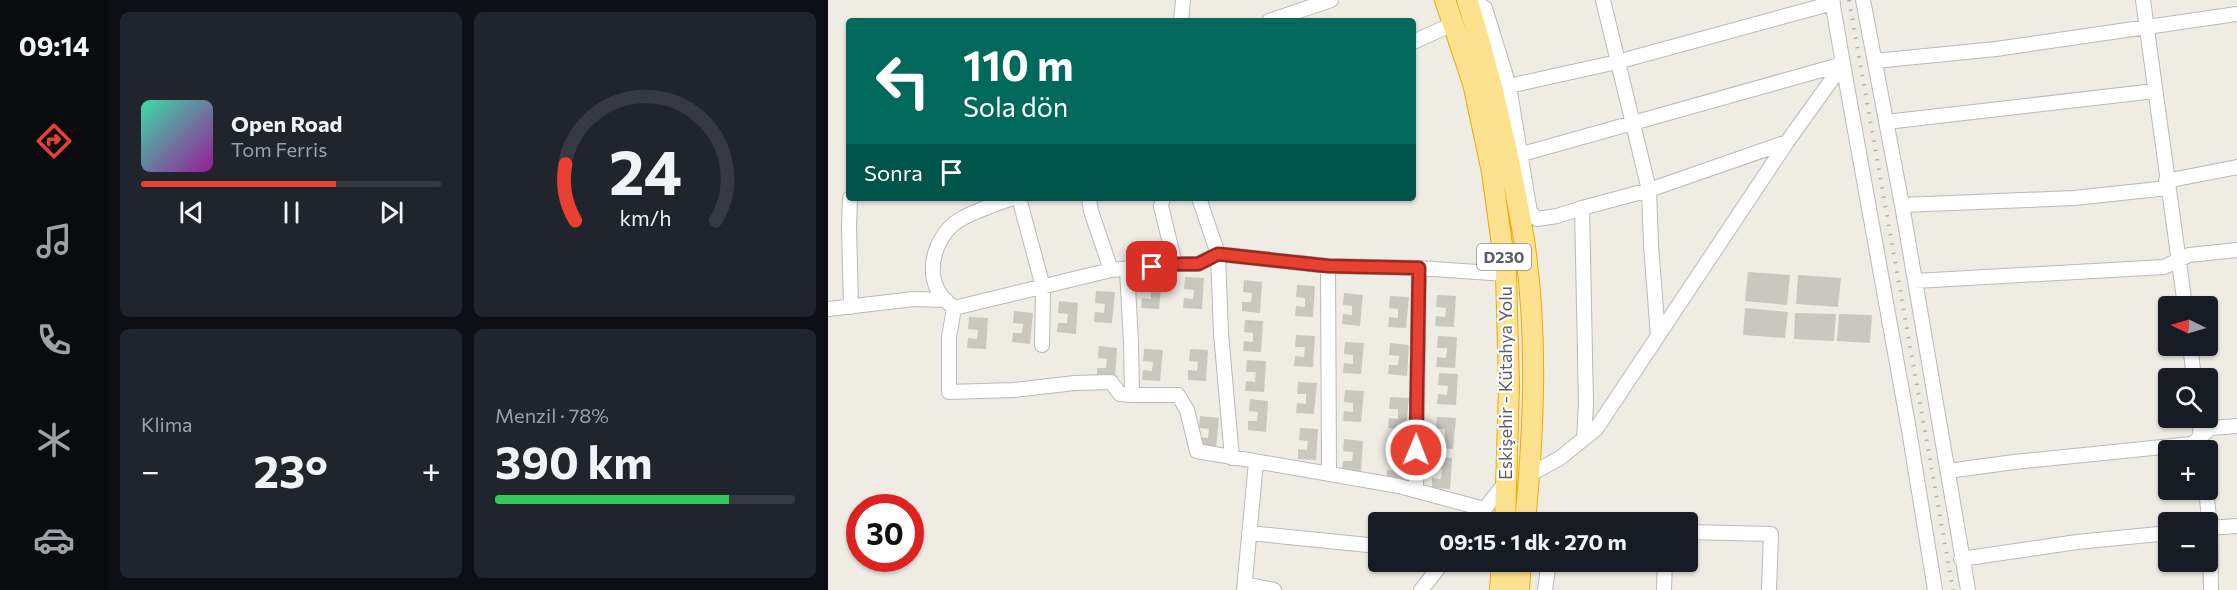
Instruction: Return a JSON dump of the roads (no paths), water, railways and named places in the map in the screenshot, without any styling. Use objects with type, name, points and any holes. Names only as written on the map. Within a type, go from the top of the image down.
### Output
[{"type":"highway","name":"Eskişehir - Kütahya Yolu","points":[[1445,0],[1473,83],[1492,172],[1506,274],[1509,386],[1505,512]]},
{"type":"highway","name":"Eskişehir - Kütahya Yolu","points":[[1471,3],[1507,148],[1524,240],[1530,304],[1533,391],[1526,512]]},
{"type":"highway","points":[[1500,590],[1501,572]]},
{"type":"highway","points":[[1519,590],[1520,572]]},
{"type":"street","points":[[1181,18],[1183,0]]},
{"type":"street","points":[[1278,18],[1331,0]]},
{"type":"street","points":[[1471,3],[1495,0]]},
{"type":"street","points":[[1603,0],[1649,190],[1658,336]]},
{"type":"street","points":[[1863,0],[1902,205],[1968,590]]},
{"type":"street","points":[[2143,0],[2183,296]]},
{"type":"street","points":[[1509,86],[1617,62],[1833,1],[1935,590]]},
{"type":"street","points":[[1471,3],[1485,8],[1509,86],[1530,212],[1537,219],[1557,216],[1649,190],[1787,142]]},
{"type":"street","points":[[1875,61],[1996,49],[2147,27],[2236,9]]},
{"type":"street","points":[[1416,41],[1453,24]]},
{"type":"street","points":[[1522,154],[1843,64]]},
{"type":"street","points":[[1529,475],[1560,458],[1596,429],[1787,142],[1843,64]]},
{"type":"street","points":[[1886,122],[2155,91]]},
{"type":"street","points":[[1902,205],[2074,198],[2167,185],[2237,167]]},
{"type":"street","points":[[850,201],[851,307]]},
{"type":"street","points":[[1005,201],[959,219],[945,232],[935,250],[933,275],[940,294],[950,304],[949,392],[1014,390],[1111,382],[1120,394],[1178,395],[1187,410],[1197,451],[1416,490],[1484,509]]},
{"type":"street","points":[[1020,201],[1043,287],[1042,345]]},
{"type":"street","points":[[1089,201],[1111,270]]},
{"type":"street","points":[[1162,201],[1175,264]]},
{"type":"street","points":[[1200,201],[1218,254],[1221,333],[1232,458]]},
{"type":"street","points":[[1582,208],[1586,404],[1584,439]]},
{"type":"street","points":[[1915,281],[2031,274],[2037,276],[2164,267],[2189,255],[2237,250]]},
{"type":"street","points":[[828,309],[915,299],[950,304],[1043,287],[1111,270],[1198,264],[1218,254],[1328,266],[1419,268],[1506,274]]},
{"type":"street","points":[[1328,266],[1329,473]]},
{"type":"street","points":[[1416,490],[1419,268]]},
{"type":"street","points":[[1126,269],[1132,395]]},
{"type":"street","points":[[2204,440],[2211,428],[2237,426]]},
{"type":"street","points":[[1948,471],[2158,447]]},
{"type":"street","points":[[1256,462],[1244,587],[1274,590]]},
{"type":"street","points":[[1482,512],[1506,482]]},
{"type":"street","points":[[2218,527],[2237,526]]},
{"type":"street","points":[[1698,532],[1771,534],[1769,590]]},
{"type":"street","points":[[1249,533],[1368,545]]},
{"type":"street","points":[[1961,559],[2158,533]]},
{"type":"street","points":[[1421,590],[1435,572]]},
{"type":"street","points":[[1545,590],[1547,572]]},
{"type":"street","points":[[1664,590],[1665,572]]},
{"type":"street","points":[[2210,572],[2211,590]]},
{"type":"railway","points":[[1849,0],[1953,590]]}]
